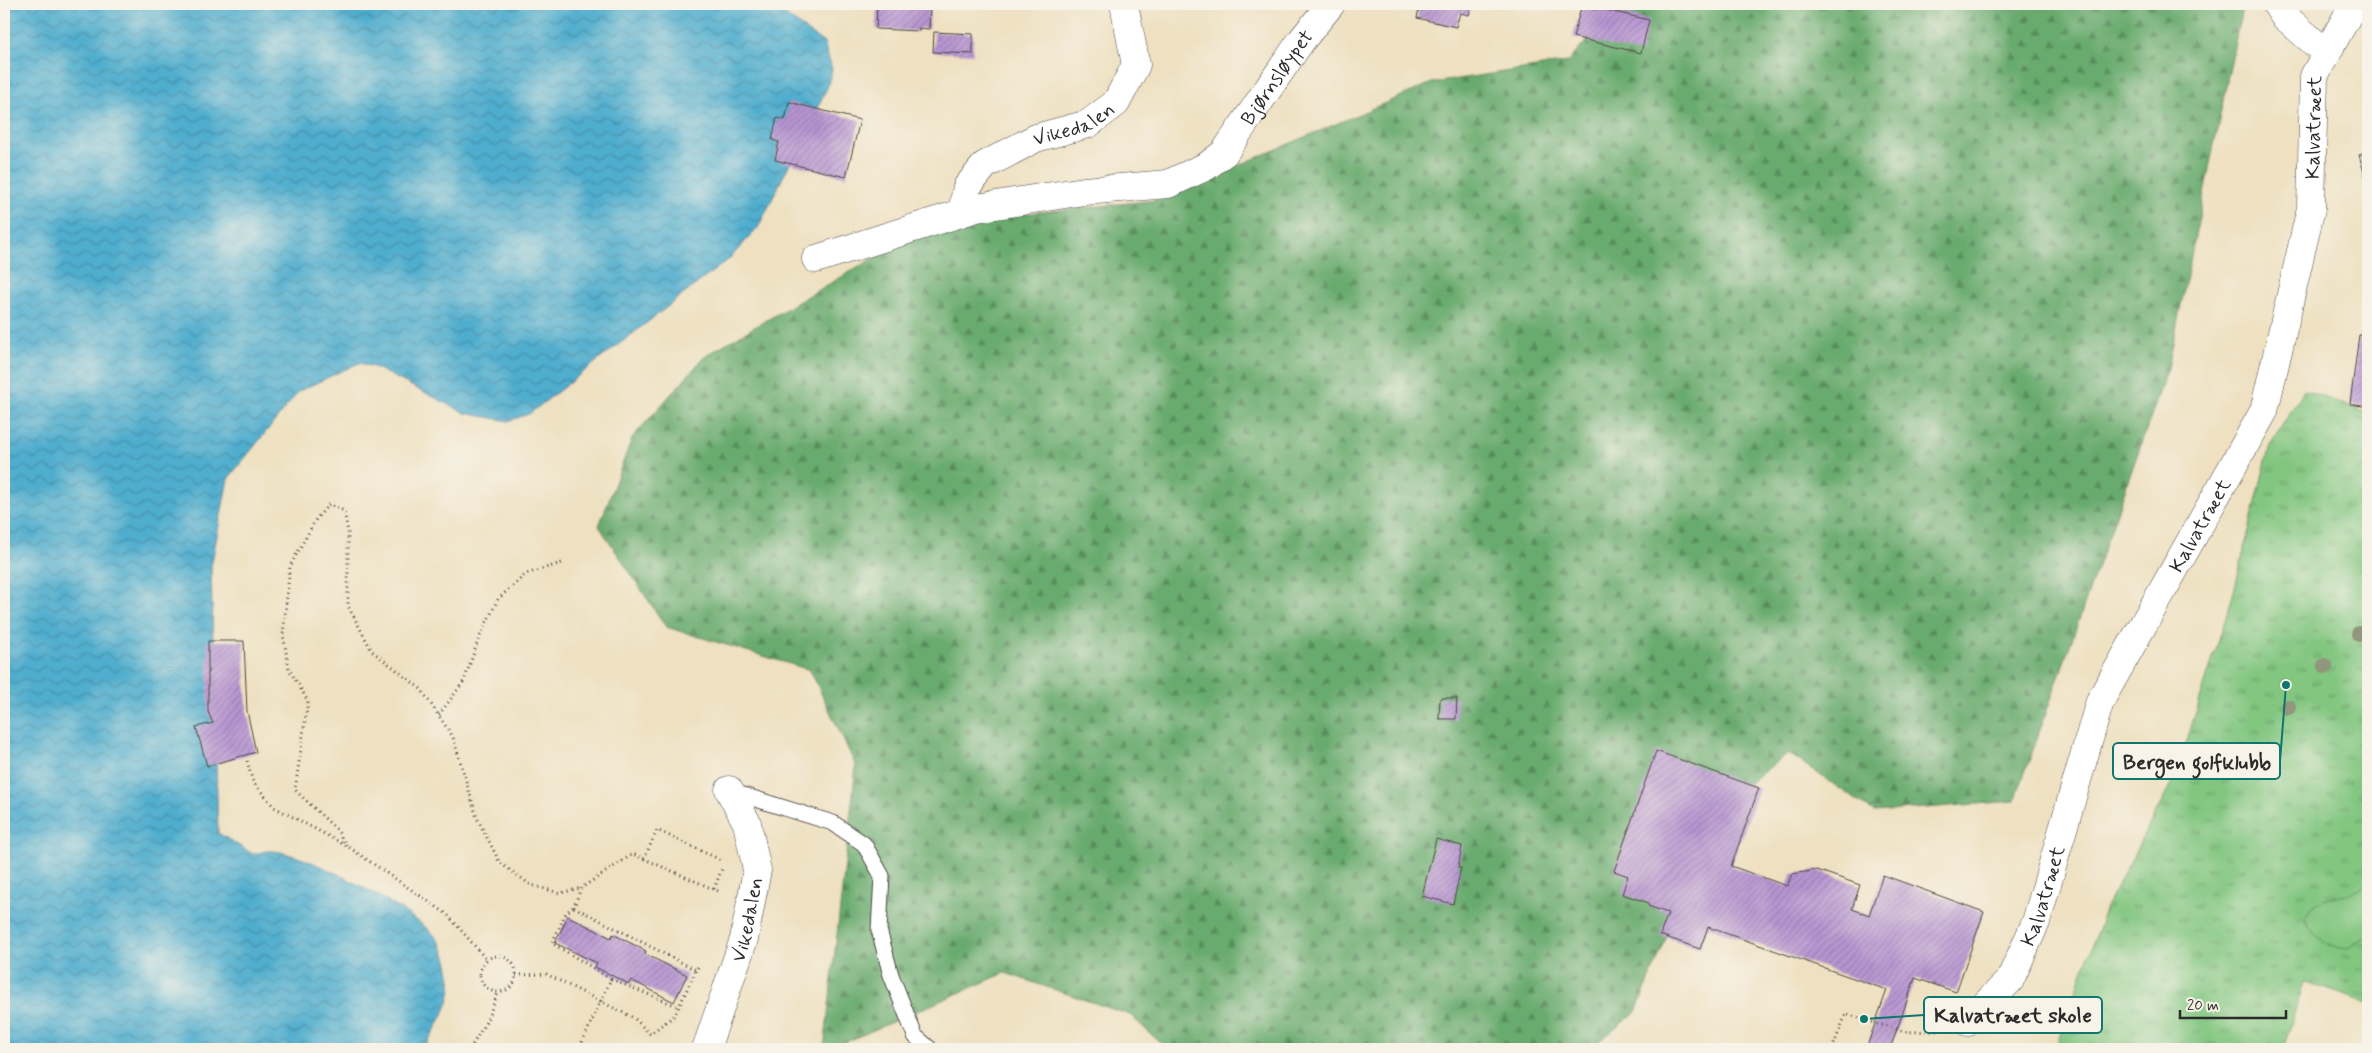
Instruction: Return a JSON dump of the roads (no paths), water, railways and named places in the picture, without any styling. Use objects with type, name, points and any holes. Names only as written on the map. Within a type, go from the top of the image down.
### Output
[{"type":"street","name":"Vikedalen","points":[[962,212],[967,187],[986,165],[1036,138],[1088,124],[1116,103],[1136,64],[1124,4]]},
{"type":"street","name":"Bjørnsløypet","points":[[962,212],[1084,191],[1168,184],[1207,166],[1224,153],[1301,41],[1332,4]]},
{"type":"street","points":[[2276,4],[2284,16],[2327,54]]},
{"type":"street","name":"Kalvatræet","points":[[1968,1022],[2010,980],[2036,922],[2100,700],[2264,411],[2311,208],[2314,76],[2354,4]]},
{"type":"street","points":[[816,259],[962,212]]},
{"type":"street","name":"Vikedalen","points":[[706,1049],[744,939],[757,870],[747,823],[729,790]]},
{"type":"lane","points":[[729,790],[833,822],[864,844],[882,876],[879,930],[891,975],[915,1036],[930,1049]]},
{"type":"water","points":[[4,4],[770,4],[824,43],[832,69],[828,86],[758,228],[729,259],[529,414],[508,421],[465,413],[374,367],[359,363],[299,391],[228,479],[211,567],[218,833],[253,854],[270,851],[288,854],[333,872],[406,913],[436,937],[446,957],[451,988],[442,1016],[424,1049],[4,1049]]},
{"type":"place","name":"Bergen golfklubb","points":[[2286,685]]},
{"type":"place","name":"Kalvatræet skole","points":[[1864,1019]]}]
